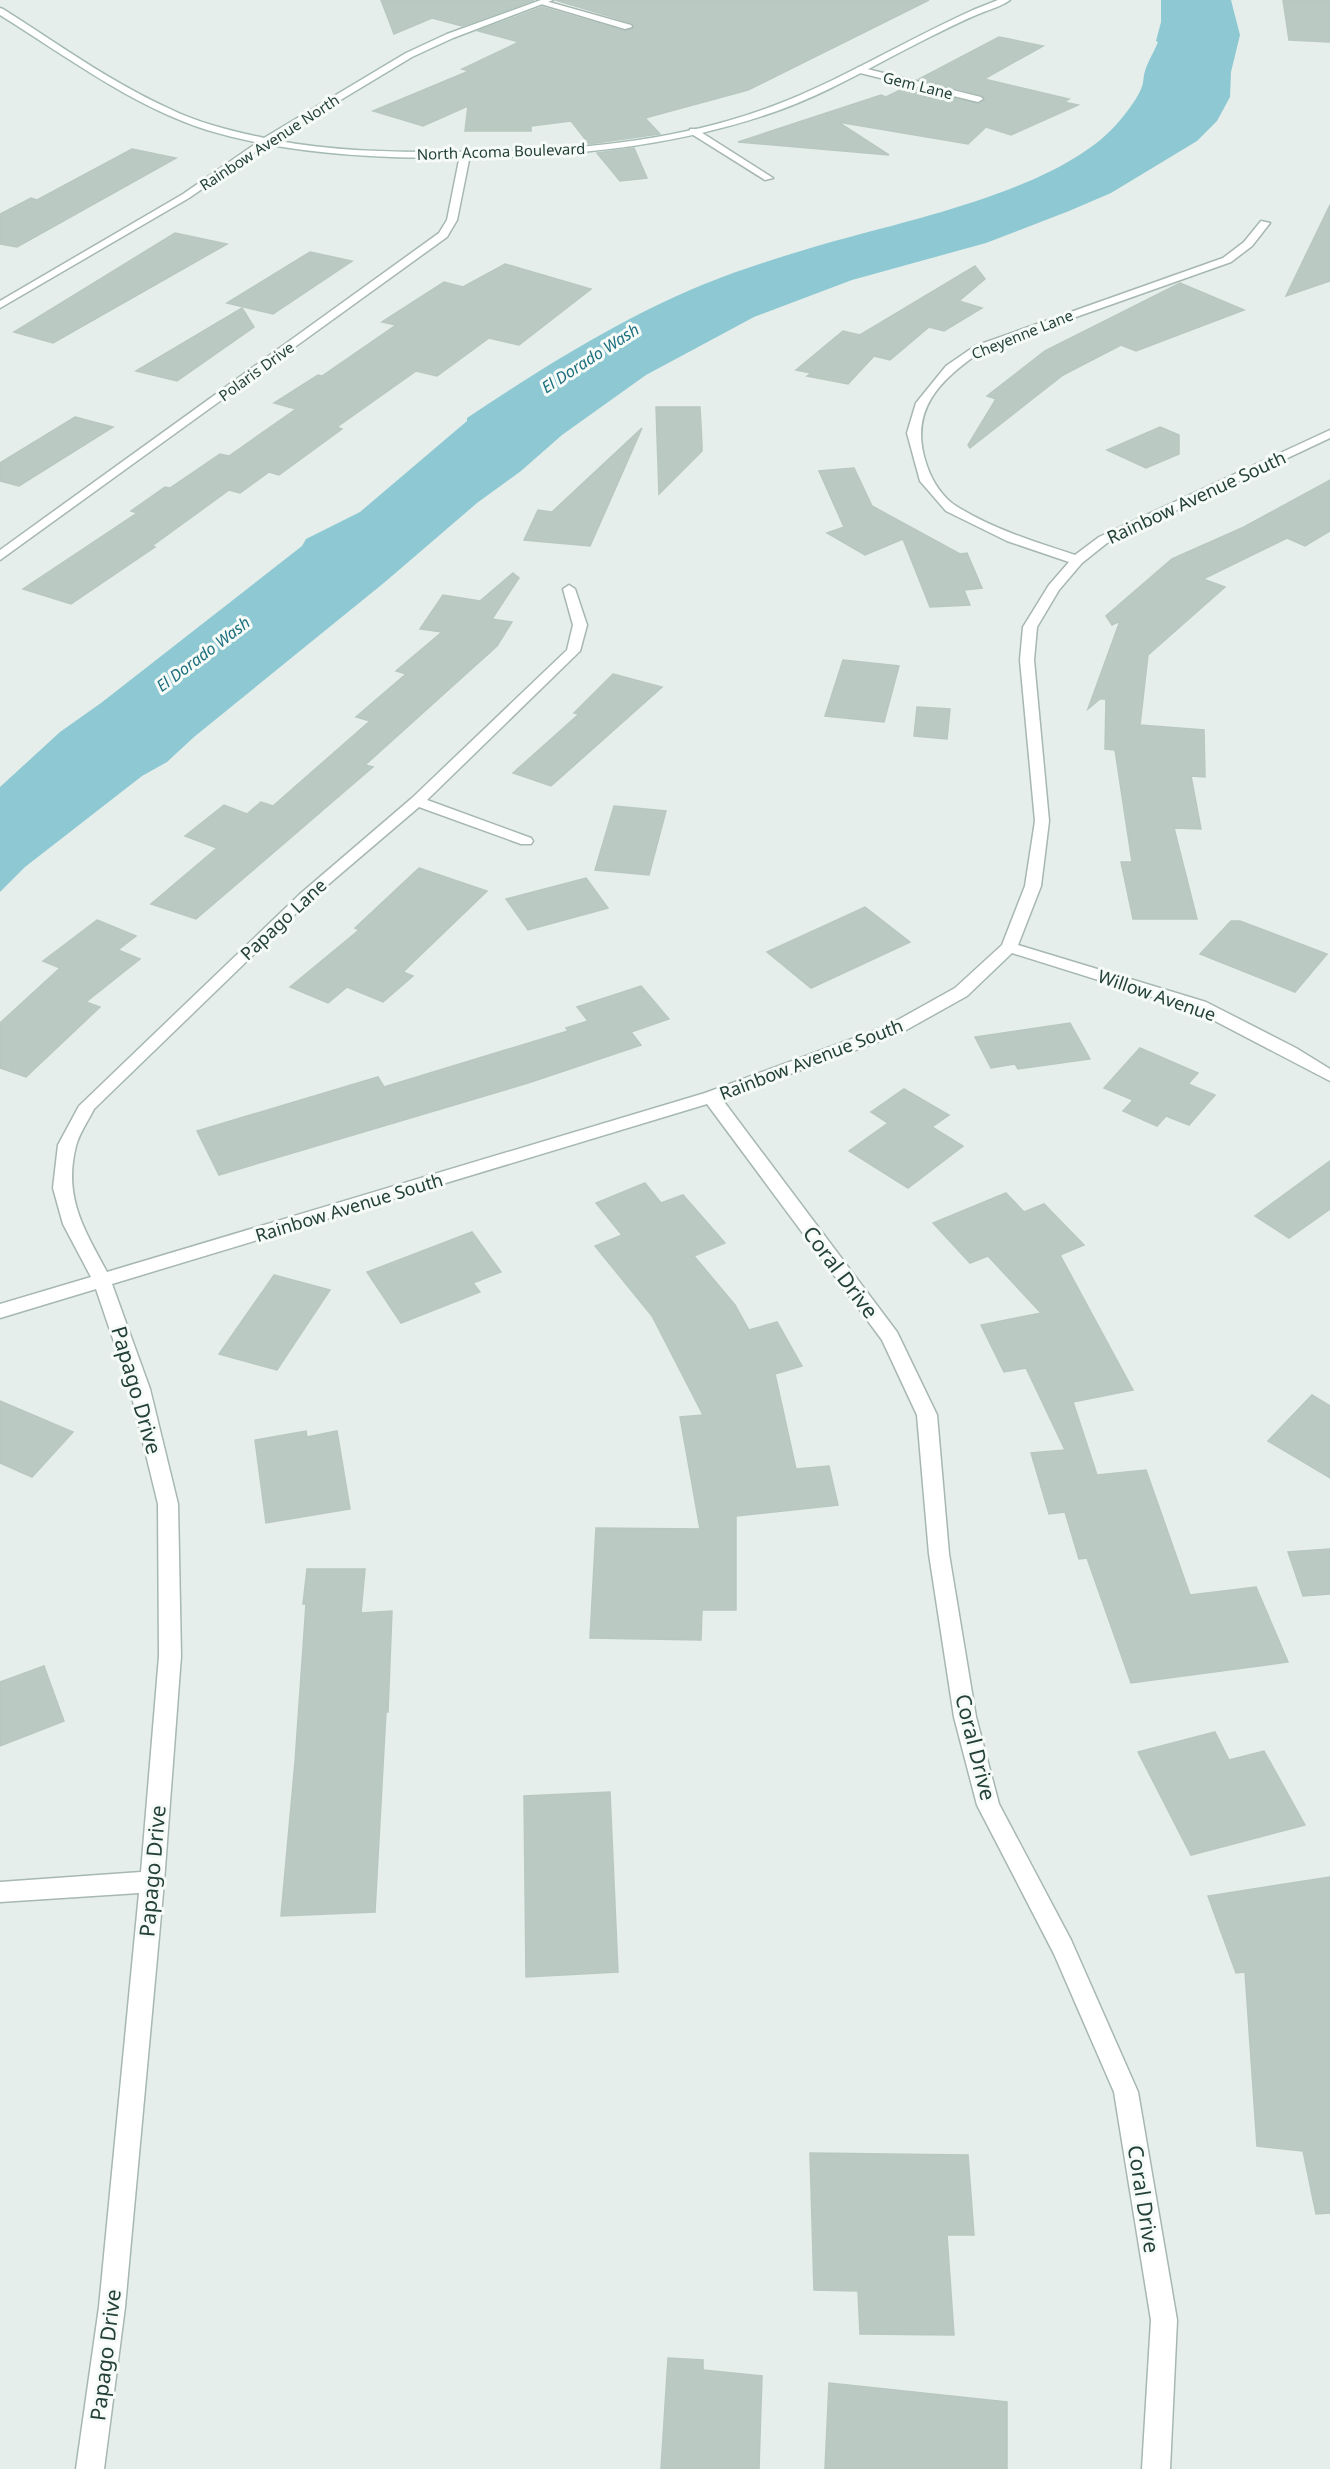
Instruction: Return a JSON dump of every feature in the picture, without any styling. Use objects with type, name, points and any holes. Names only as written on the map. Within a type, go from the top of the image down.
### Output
[{"type":"street","name":"North Acoma Boulevard","points":[[0,11],[150,104],[202,125],[267,140],[343,152],[425,155],[520,153],[599,147],[693,131],[773,109],[816,92],[961,17],[1006,0]]},
{"type":"street","points":[[546,1],[628,27]]},
{"type":"street","name":"Rainbow Avenue North","points":[[0,305],[186,196],[267,140],[409,55],[450,36],[546,1]]},
{"type":"street","name":"Gem Lane","points":[[859,70],[978,99]]},
{"type":"street","points":[[693,131],[768,178]]},
{"type":"street","name":"Polaris Drive","points":[[0,556],[443,235],[452,220],[465,154]]},
{"type":"street","name":"Cheyenne Lane","points":[[1077,560],[1011,537],[950,508],[926,481],[918,458],[913,433],[922,403],[950,368],[979,348],[1227,260],[1248,244],[1265,223]]},
{"type":"street","name":"Rainbow Avenue South","points":[[0,1311],[711,1097],[893,1030],[961,992],[1009,947],[1033,886],[1042,821],[1027,660],[1030,627],[1054,588],[1077,560],[1103,540],[1330,434]]},
{"type":"street","name":"Papago Lane","points":[[102,1281],[72,1224],[62,1188],[67,1145],[87,1106],[305,897],[417,801],[573,651],[580,625],[569,589]]},
{"type":"street","points":[[417,801],[526,841]]},
{"type":"street","name":"Willow Avenue","points":[[1009,947],[1200,1006],[1290,1052],[1330,1076]]},
{"type":"street","name":"Coral Drive","points":[[711,1097],[890,1337],[927,1415],[941,1565],[965,1717],[988,1805],[1063,1948],[1126,2092],[1164,2320],[1156,2469]]},
{"type":"street","name":"Papago Drive","points":[[90,2469],[112,2307],[152,1882],[170,1656],[168,1504],[140,1389],[102,1281]]},
{"type":"street","points":[[0,1892],[152,1882]]},
{"type":"water","name":"El Dorado Wash","points":[[1161,0],[1231,0],[1240,35],[1231,72],[1230,97],[1217,121],[1197,141],[1111,193],[1069,211],[986,243],[852,280],[754,317],[646,375],[562,435],[521,471],[477,503],[385,582],[194,737],[167,762],[142,776],[25,867],[0,892],[0,787],[60,732],[101,703],[302,546],[306,539],[360,512],[467,421],[467,418],[530,377],[629,319],[733,273],[806,249],[991,196],[1061,166],[1091,147],[1115,126],[1139,94],[1146,67],[1158,42],[1156,41],[1161,22]]},
{"type":"building","points":[[381,0],[534,0],[462,26],[432,18],[394,34]]},
{"type":"building","points":[[555,0],[929,0],[748,90],[645,118],[660,134],[589,144],[571,121],[531,126],[531,131],[465,131],[468,106],[423,126],[373,111],[469,71],[462,69],[519,42],[478,31],[542,7],[624,31],[634,28],[632,23]]},
{"type":"building","points":[[1283,0],[1330,0],[1330,42],[1289,40]]},
{"type":"building","points":[[999,37],[1043,46],[984,79],[1069,99],[1064,102],[1078,105],[1011,135],[986,127],[968,144],[838,122],[889,155],[738,142],[881,95],[886,97],[906,87],[979,104],[985,99],[982,95],[919,79]]},
{"type":"building","points":[[634,148],[647,178],[620,181],[597,153]]},
{"type":"building","points":[[132,149],[176,158],[17,247],[0,244],[0,214],[31,198],[37,200]]},
{"type":"building","points":[[1330,205],[1330,281],[1286,296]]},
{"type":"building","points":[[175,233],[227,244],[53,343],[14,332]]},
{"type":"building","points":[[310,252],[352,261],[273,314],[227,303]]},
{"type":"building","points":[[505,264],[591,289],[519,345],[489,338],[437,376],[416,371],[337,427],[342,429],[279,475],[269,472],[240,493],[229,490],[152,546],[155,547],[71,604],[23,589],[137,513],[131,511],[165,487],[170,488],[220,454],[229,456],[296,409],[274,403],[318,375],[322,376],[396,325],[382,322],[444,282],[463,287]]},
{"type":"building","points":[[975,266],[985,279],[959,301],[982,308],[944,331],[929,327],[890,360],[874,356],[848,384],[807,376],[811,373],[796,370],[843,331],[860,335]]},
{"type":"building","points":[[1180,283],[1244,310],[1136,351],[1121,345],[1063,375],[970,448],[968,445],[996,399],[987,396],[1045,351]]},
{"type":"building","points":[[242,308],[254,327],[177,381],[136,371]]},
{"type":"building","points":[[656,407],[700,407],[702,445],[702,451],[659,494]]},
{"type":"building","points":[[75,417],[113,427],[19,486],[0,481],[0,463]]},
{"type":"building","points":[[1160,427],[1179,435],[1179,454],[1146,468],[1107,450]]},
{"type":"building","points":[[642,428],[590,546],[524,540],[538,510],[552,512]]},
{"type":"building","points":[[854,468],[872,506],[960,554],[967,553],[982,588],[964,590],[970,605],[930,607],[903,539],[865,555],[827,533],[844,527],[819,471]]},
{"type":"building","points":[[1330,480],[1330,531],[1305,546],[1287,538],[1203,579],[1225,587],[1148,655],[1140,725],[1204,730],[1205,777],[1191,776],[1201,829],[1174,828],[1197,919],[1133,919],[1121,862],[1132,862],[1115,750],[1105,749],[1106,699],[1100,699],[1088,709],[1120,621],[1112,625],[1106,616],[1172,559],[1244,527]]},
{"type":"building","points":[[513,573],[519,578],[492,619],[512,622],[497,646],[365,765],[373,767],[196,919],[151,904],[217,848],[185,836],[224,805],[247,814],[261,802],[273,806],[370,721],[356,717],[406,674],[396,671],[442,632],[420,629],[443,595],[480,601]]},
{"type":"building","points":[[843,660],[899,666],[884,722],[825,716]]},
{"type":"building","points":[[613,674],[662,687],[551,786],[513,773],[579,714],[574,713]]},
{"type":"building","points":[[917,707],[950,709],[947,739],[914,736]]},
{"type":"building","points":[[614,806],[666,811],[649,875],[595,870]]},
{"type":"building","points":[[419,868],[487,891],[403,972],[413,976],[383,1002],[347,987],[328,1003],[290,987],[359,930],[355,928]]},
{"type":"building","points":[[586,878],[608,908],[528,930],[506,899]]},
{"type":"building","points":[[865,907],[910,942],[811,988],[767,952]]},
{"type":"building","points":[[97,920],[136,936],[118,950],[140,959],[86,1002],[100,1007],[26,1077],[0,1068],[0,1023],[60,968],[43,961]]},
{"type":"building","points":[[1231,921],[1240,921],[1327,954],[1295,992],[1200,954]]},
{"type":"building","points":[[641,986],[669,1019],[631,1032],[641,1045],[528,1083],[219,1175],[197,1131],[378,1077],[384,1087],[568,1031],[566,1028],[588,1021],[577,1007]]},
{"type":"building","points":[[1070,1023],[1090,1059],[1018,1069],[1015,1064],[991,1068],[975,1037]]},
{"type":"building","points":[[1140,1048],[1198,1073],[1188,1084],[1215,1095],[1189,1125],[1166,1116],[1157,1126],[1123,1111],[1133,1100],[1104,1088]]},
{"type":"building","points":[[904,1089],[949,1115],[932,1127],[963,1146],[908,1188],[849,1151],[888,1123],[871,1112]]},
{"type":"building","points":[[1330,1161],[1330,1209],[1289,1238],[1255,1216]]},
{"type":"building","points":[[645,1183],[661,1203],[683,1195],[725,1243],[694,1256],[735,1305],[749,1330],[777,1322],[802,1366],[775,1374],[796,1469],[829,1466],[838,1505],[736,1516],[736,1610],[702,1610],[701,1640],[590,1638],[596,1528],[700,1529],[680,1417],[703,1415],[652,1316],[595,1246],[622,1235],[596,1203]]},
{"type":"building","points":[[1006,1193],[1024,1212],[1044,1204],[1084,1245],[1060,1255],[1133,1390],[1073,1402],[1097,1475],[1146,1470],[1190,1595],[1256,1587],[1288,1662],[1131,1683],[1087,1558],[1079,1559],[1065,1512],[1049,1514],[1031,1453],[1065,1450],[1026,1368],[1004,1372],[981,1325],[1041,1313],[988,1256],[970,1263],[933,1223]]},
{"type":"building","points":[[472,1232],[501,1272],[473,1283],[480,1292],[401,1323],[367,1272]]},
{"type":"building","points":[[274,1275],[330,1290],[277,1370],[219,1354]]},
{"type":"building","points":[[1312,1395],[1330,1406],[1330,1478],[1268,1441]]},
{"type":"building","points":[[0,1401],[73,1432],[32,1477],[0,1463]]},
{"type":"building","points":[[306,1431],[307,1437],[337,1431],[350,1509],[266,1523],[255,1440]]},
{"type":"building","points":[[1330,1549],[1330,1594],[1303,1596],[1288,1552]]},
{"type":"building","points":[[307,1569],[365,1569],[361,1613],[392,1611],[375,1912],[281,1916],[295,1762],[306,1604],[303,1604]]},
{"type":"building","points":[[44,1666],[64,1721],[0,1746],[0,1682]]},
{"type":"building","points":[[1215,1732],[1229,1760],[1264,1751],[1305,1825],[1191,1855],[1138,1752]]},
{"type":"building","points":[[610,1792],[618,1972],[526,1977],[524,1796]]},
{"type":"building","points":[[1330,1877],[1330,2213],[1316,2214],[1303,2151],[1257,2146],[1245,1972],[1236,1973],[1208,1896]]},
{"type":"building","points":[[810,2153],[968,2155],[974,2235],[947,2235],[954,2335],[860,2334],[858,2291],[814,2290]]},
{"type":"building","points":[[668,2358],[703,2360],[703,2370],[762,2376],[759,2469],[661,2469]]},
{"type":"building","points":[[829,2383],[1007,2402],[1007,2469],[825,2469]]}]
